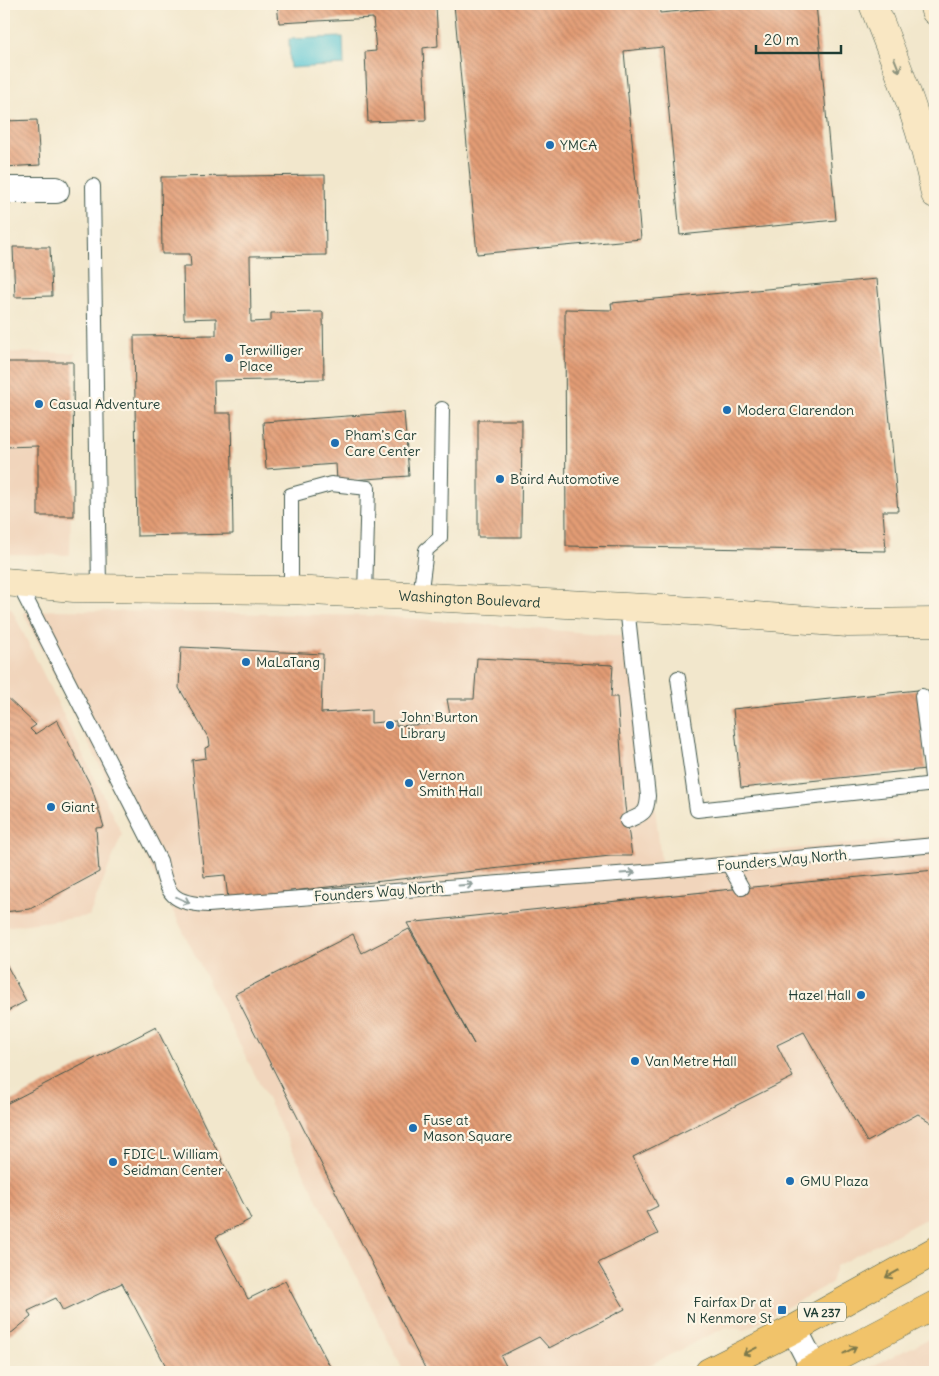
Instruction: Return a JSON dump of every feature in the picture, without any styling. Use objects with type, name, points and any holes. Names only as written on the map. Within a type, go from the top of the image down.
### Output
[{"type":"main road","points":[[873,4],[909,95],[930,166],[935,194]]},
{"type":"main road","points":[[933,4],[935,11]]},
{"type":"main road","name":"Washington Boulevard","points":[[11,582],[74,588],[291,590],[627,607],[848,623],[935,622]]},
{"type":"main road","name":"VA 237","points":[[709,1372],[794,1329],[935,1250]]},
{"type":"main road","points":[[812,1371],[935,1305]]},
{"type":"street","points":[[4,190],[56,190]]},
{"type":"street","points":[[794,1329],[812,1371]]},
{"type":"lane","points":[[93,186],[99,588]]},
{"type":"lane","points":[[420,597],[426,550],[440,538],[442,408]]},
{"type":"lane","points":[[291,590],[291,495],[331,484],[368,488],[365,594]]},
{"type":"lane","name":"Founders Way North","points":[[11,582],[160,861],[166,886],[181,901],[191,904],[208,905],[657,871],[935,845]]},
{"type":"lane","points":[[627,607],[648,796],[647,808],[642,815],[627,821]]},
{"type":"lane","points":[[678,678],[697,810],[934,785],[922,696]]},
{"type":"lane","points":[[729,864],[742,888]]},
{"type":"shaded area","points":[[4,352],[75,353],[70,555],[4,554]]},
{"type":"shaded area","name":"Giant","points":[[4,608],[11,608],[122,834],[89,916],[4,927]]},
{"type":"shaded area","points":[[56,610],[380,616],[636,637],[661,861],[935,836],[935,1214],[836,1266],[831,1283],[745,1330],[726,1327],[636,1372],[404,1372],[23,612]]},
{"type":"shaded area","points":[[935,1336],[935,1372],[860,1372]]},
{"type":"water","points":[[343,37],[344,65],[290,68],[289,39]]},
{"type":"building","points":[[277,4],[436,4],[438,46],[423,48],[426,120],[368,122],[365,52],[376,51],[373,18],[279,23]]},
{"type":"building","points":[[454,4],[659,4],[660,13],[755,4],[816,4],[836,220],[680,235],[663,47],[624,51],[641,239],[477,254]]},
{"type":"building","points":[[37,120],[40,165],[4,167],[4,121]]},
{"type":"building","name":"Terwilliger Place","points":[[325,175],[326,255],[250,256],[251,322],[271,321],[271,313],[323,312],[324,379],[214,381],[215,413],[231,413],[233,534],[137,536],[134,336],[216,335],[216,318],[184,319],[183,267],[191,267],[190,254],[162,254],[161,177]]},
{"type":"building","points":[[13,247],[50,247],[52,296],[15,297]]},
{"type":"building","name":"Modera Clarendon","points":[[877,279],[898,511],[883,511],[886,551],[566,546],[565,309],[612,310],[611,303]]},
{"type":"building","name":"Casual Adventure","points":[[4,362],[73,362],[74,516],[38,516],[38,446],[4,447]]},
{"type":"building","name":"Pham's Car Care Center","points":[[404,412],[409,476],[337,481],[336,464],[266,469],[263,422]]},
{"type":"building","name":"Baird Automotive","points":[[478,420],[522,420],[521,537],[478,537]]},
{"type":"building","name":"Vernon Smith Hall","points":[[181,647],[323,654],[321,713],[371,710],[371,723],[396,721],[396,726],[429,724],[429,717],[450,715],[447,699],[474,699],[477,658],[613,665],[611,697],[617,697],[625,806],[632,856],[610,856],[228,898],[225,875],[204,877],[192,760],[206,758],[205,748],[210,746],[209,739],[179,688]]},
{"type":"building","points":[[918,690],[926,769],[741,788],[733,709]]},
{"type":"building","name":"Giant","points":[[4,695],[36,725],[30,729],[35,734],[57,720],[92,788],[104,827],[96,828],[99,872],[30,909],[4,912]]},
{"type":"building","points":[[935,870],[935,1125],[918,1114],[867,1142],[804,1032],[777,1045],[793,1077],[633,1157],[658,1206],[646,1212],[658,1234],[598,1263],[625,1309],[549,1348],[539,1337],[501,1356],[509,1372],[427,1372],[235,994],[353,934],[362,953],[409,929],[474,1044],[407,923]]},
{"type":"building","points":[[4,960],[26,1001],[4,1013]]},
{"type":"building","name":"FDIC L. William Seidman Center","points":[[156,1027],[251,1219],[216,1237],[248,1299],[285,1281],[333,1372],[169,1372],[122,1283],[63,1311],[56,1298],[28,1311],[31,1317],[4,1339],[4,1105]]},
{"type":"place","name":"YMCA","points":[[550,145]]},
{"type":"place","name":"Terwilliger Place","points":[[229,358]]},
{"type":"place","name":"Casual Adventure","points":[[39,404]]},
{"type":"place","name":"Modera Clarendon","points":[[727,410]]},
{"type":"place","name":"Pham's Car Care Center","points":[[335,443]]},
{"type":"place","name":"Baird Automotive","points":[[500,479]]},
{"type":"place","name":"MaLaTang","points":[[246,662]]},
{"type":"place","name":"John Burton Library","points":[[390,725]]},
{"type":"place","name":"Vernon Smith Hall","points":[[409,783]]},
{"type":"place","name":"Giant","points":[[51,807]]},
{"type":"place","name":"Hazel Hall","points":[[861,995]]},
{"type":"place","name":"Van Metre Hall","points":[[635,1061]]},
{"type":"place","name":"Fuse at Mason Square","points":[[413,1128]]},
{"type":"place","name":"FDIC L. William Seidman Center","points":[[113,1162]]},
{"type":"place","name":"GMU Plaza","points":[[790,1181]]},
{"type":"place","name":"Fairfax Dr at N Kenmore St","points":[[782,1310]]}]
